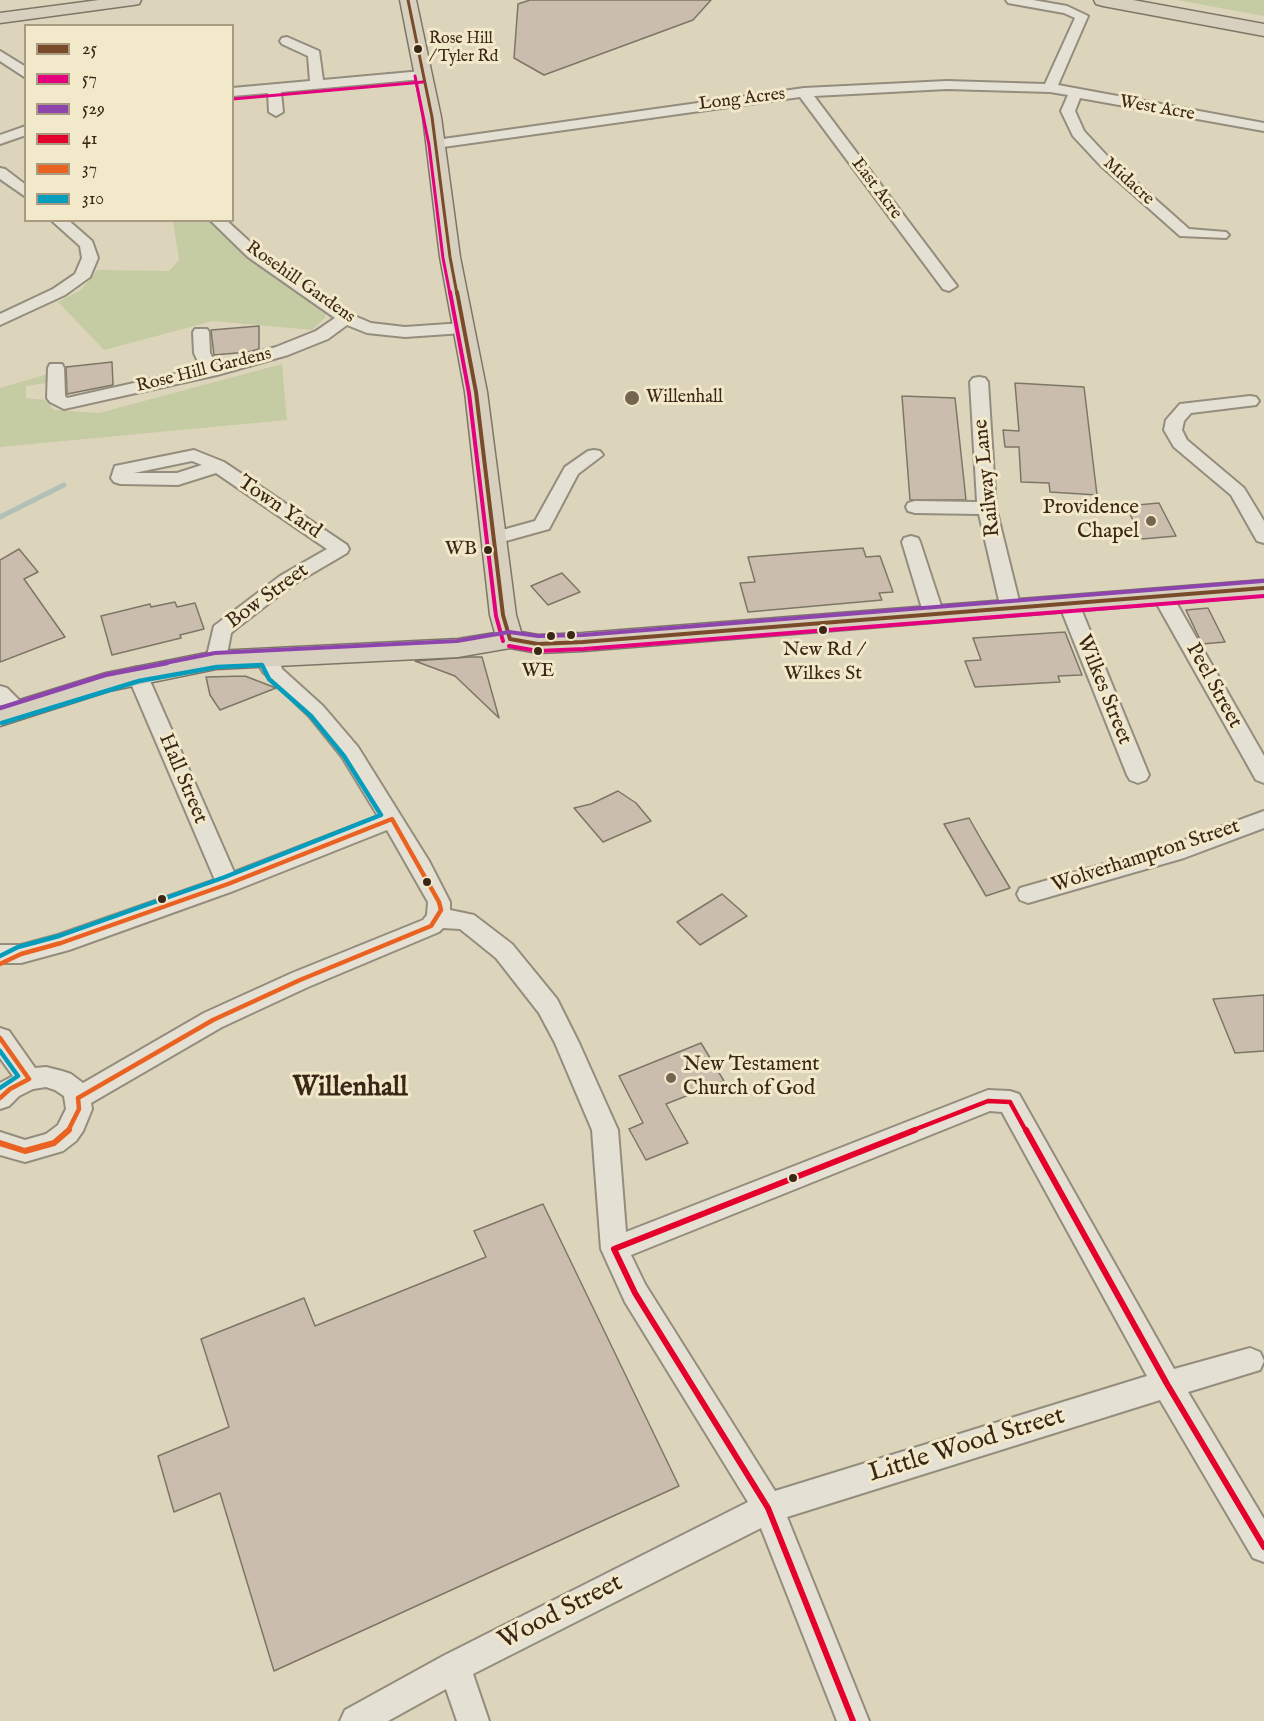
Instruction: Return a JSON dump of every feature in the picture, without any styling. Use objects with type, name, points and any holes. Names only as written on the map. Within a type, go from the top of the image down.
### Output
[{"type":"highway","points":[[1103,0],[1264,30]]},
{"type":"highway","points":[[1150,0],[1264,22]]},
{"type":"main road","points":[[0,18],[104,2],[133,0]]},
{"type":"main road","points":[[408,0],[436,144],[447,235],[476,392],[503,615],[510,639]]},
{"type":"main road","points":[[6,706],[137,674],[216,660],[458,648],[510,639],[538,644],[583,642],[1264,588]]},
{"type":"street","points":[[1012,0],[1067,10],[1082,16],[1082,21],[1050,88]]},
{"type":"street","points":[[287,41],[314,54],[316,84]]},
{"type":"street","points":[[3,57],[24,54]]},
{"type":"street","points":[[3,57],[24,73]]},
{"type":"street","points":[[234,92],[422,75]]},
{"type":"street","name":"Long Acres","points":[[436,144],[804,92],[947,85],[1050,88]]},
{"type":"street","points":[[274,88],[276,112]]},
{"type":"street","name":"West Acre","points":[[1050,88],[1264,127]]},
{"type":"street","name":"East Acre","points":[[804,92],[949,286]]},
{"type":"street","name":"Midacre","points":[[1075,94],[1068,111],[1078,133],[1105,162],[1185,233]]},
{"type":"street","points":[[0,140],[24,131]]},
{"type":"street","points":[[0,172],[24,191]]},
{"type":"street","points":[[0,320],[59,292],[82,277],[90,258],[87,244],[60,222]]},
{"type":"street","name":"Rosehill Gardens","points":[[218,222],[254,254],[346,318],[367,328],[392,332],[463,328]]},
{"type":"street","points":[[1186,253],[1185,233],[1221,235]]},
{"type":"street","name":"Rose Hill Gardens","points":[[56,368],[53,393],[63,404],[82,401],[212,371],[282,351],[322,335],[346,318]]},
{"type":"street","points":[[201,332],[202,353],[212,371]]},
{"type":"street","name":"Railway Lane","points":[[979,382],[987,508],[1011,609]]},
{"type":"street","points":[[1250,401],[1186,408],[1175,420],[1173,430],[1180,443],[1238,492],[1264,537]]},
{"type":"street","points":[[495,538],[542,525],[571,471],[594,455]]},
{"type":"street","name":"Town Yard","points":[[218,466],[340,549]]},
{"type":"street","points":[[915,507],[987,508]]},
{"type":"street","points":[[911,542],[934,615]]},
{"type":"street","name":"Bow Street","points":[[216,660],[221,631],[287,580],[340,549]]},
{"type":"street","name":"Peel Street","points":[[1163,597],[1264,775]]},
{"type":"street","name":"Wilkes Street","points":[[1069,604],[1138,775]]},
{"type":"street","points":[[78,1098],[213,1020],[300,980],[431,926],[438,918],[439,902],[392,819],[350,752],[316,711],[272,671],[270,657]]},
{"type":"street","name":"Hall Street","points":[[137,674],[228,884]]},
{"type":"street","points":[[7,958],[61,943],[228,884],[392,819]]},
{"type":"street","name":"Wolverhampton Street","points":[[1028,894],[1176,852],[1264,819]]},
{"type":"street","points":[[438,918],[466,921],[504,951],[548,1006],[563,1034],[605,1130],[614,1249],[635,1293],[768,1508],[853,1721]]},
{"type":"street","points":[[0,1038],[29,1079]]},
{"type":"street","points":[[0,1098],[10,1089],[29,1079],[46,1077],[62,1081],[73,1089],[78,1098],[79,1108],[74,1123],[67,1133],[54,1143],[25,1151],[10,1149],[0,1143]]},
{"type":"street","points":[[614,1249],[988,1101],[1010,1102],[1167,1384],[1264,1547]]},
{"type":"street","name":"Little Wood Street","points":[[768,1508],[1167,1384],[1250,1361]]},
{"type":"street","name":"Wood Street","points":[[356,1721],[454,1667],[768,1508]]},
{"type":"street","points":[[454,1667],[473,1721]]},
{"type":"green space","points":[[1177,0],[1264,0],[1264,16]]},
{"type":"green space","points":[[173,222],[210,222],[219,232],[326,311],[325,318],[312,330],[213,321],[104,350],[58,302],[81,290],[97,270],[169,271],[179,260]]},
{"type":"green space","points":[[282,364],[287,420],[0,447],[0,388],[48,374],[46,383],[26,386],[26,398],[45,400],[54,410],[99,413]]},
{"type":"building","points":[[530,0],[711,0],[693,20],[544,75],[514,58],[518,4]]},
{"type":"building","points":[[259,326],[259,349],[214,355],[211,330]]},
{"type":"building","points":[[112,362],[113,385],[67,394],[66,367]]},
{"type":"building","points":[[1015,383],[1084,387],[1097,495],[1050,492],[1049,483],[1021,482],[1019,447],[1005,447],[1003,430],[1019,431]]},
{"type":"building","points":[[902,396],[955,398],[966,500],[910,500]]},
{"type":"building","name":"Providence Chapel","points":[[1159,503],[1176,536],[1142,539],[1126,506]]},
{"type":"building","points":[[863,548],[866,557],[880,556],[893,592],[879,593],[882,600],[748,612],[740,583],[755,582],[748,557]]},
{"type":"building","points":[[19,549],[38,572],[24,579],[65,637],[0,662],[0,560]]},
{"type":"building","points":[[562,573],[580,592],[548,605],[531,586]]},
{"type":"building","points":[[175,602],[177,607],[195,603],[204,629],[180,635],[181,638],[112,655],[101,616],[150,604],[151,607]]},
{"type":"building","points":[[1208,608],[1225,642],[1202,644],[1186,610]]},
{"type":"building","points":[[1065,632],[1082,675],[1058,676],[1060,682],[975,687],[965,661],[981,660],[973,638]]},
{"type":"building","points":[[482,657],[499,718],[455,676],[415,661]]},
{"type":"building","points":[[245,676],[276,688],[220,710],[210,695],[206,677]]},
{"type":"building","points":[[618,791],[636,803],[651,821],[603,842],[574,808],[591,804]]},
{"type":"building","points":[[969,818],[1010,888],[986,896],[944,824]]},
{"type":"building","points":[[722,894],[747,916],[700,945],[677,922]]},
{"type":"building","points":[[1264,995],[1264,1051],[1235,1053],[1213,999]]},
{"type":"building","name":"New Testament Church of God","points":[[701,1043],[724,1081],[666,1104],[688,1143],[646,1160],[629,1129],[643,1123],[619,1076]]},
{"type":"building","points":[[543,1204],[679,1486],[274,1671],[220,1493],[174,1512],[158,1456],[229,1427],[201,1339],[304,1298],[315,1326],[486,1257],[474,1231]]},
{"type":"waterway","points":[[0,517],[64,485]]},
{"type":"transit line","name":"25","points":[[408,0],[432,117],[450,257],[476,392],[503,615],[510,639]]},
{"type":"transit line","name":"57","points":[[415,76],[429,145],[443,258],[469,393],[496,616],[503,641]]},
{"type":"transit line","name":"57","points":[[234,99],[423,82]]},
{"type":"transit line","name":"529","points":[[0,708],[105,675],[215,653],[457,641],[509,632],[538,636],[583,635],[1263,581]]},
{"type":"transit line","name":"25","points":[[510,639],[538,644],[583,642],[1264,588]]},
{"type":"transit line","name":"57","points":[[509,646],[538,651],[584,649],[1264,596]]},
{"type":"transit line","name":"310","points":[[0,956],[18,947],[59,936],[225,877],[381,815],[344,756],[311,716],[269,679],[262,665],[217,667],[139,681],[2,723]]},
{"type":"transit line","name":"37","points":[[0,964],[21,954],[61,943],[228,884],[392,819],[439,902],[441,910],[431,926],[300,980],[213,1020],[78,1098],[79,1109],[74,1123],[67,1133],[54,1143],[25,1151],[0,1143]]},
{"type":"transit line","name":"37","points":[[0,1038],[29,1079],[10,1089],[0,1098]]},
{"type":"transit line","name":"310","points":[[0,1051],[18,1076],[0,1088]]},
{"type":"transit line","name":"41","points":[[853,1721],[768,1508],[635,1293],[614,1249],[988,1101],[1010,1102],[1167,1384],[1264,1547]]},
{"type":"place","name":"Rose Hill / Tyler Rd","points":[[418,49]]},
{"type":"place","name":"Willenhall","points":[[632,398]]},
{"type":"place","name":"Providence Chapel","points":[[1151,521]]},
{"type":"place","name":"WB","points":[[488,550]]},
{"type":"place","name":"New Rd / Wilkes St","points":[[823,630]]},
{"type":"place","name":"WE","points":[[538,651]]},
{"type":"place","name":"New Testament Church of God","points":[[671,1078]]},
{"type":"district","name":"Willenhall","points":[[350,1089]]}]
